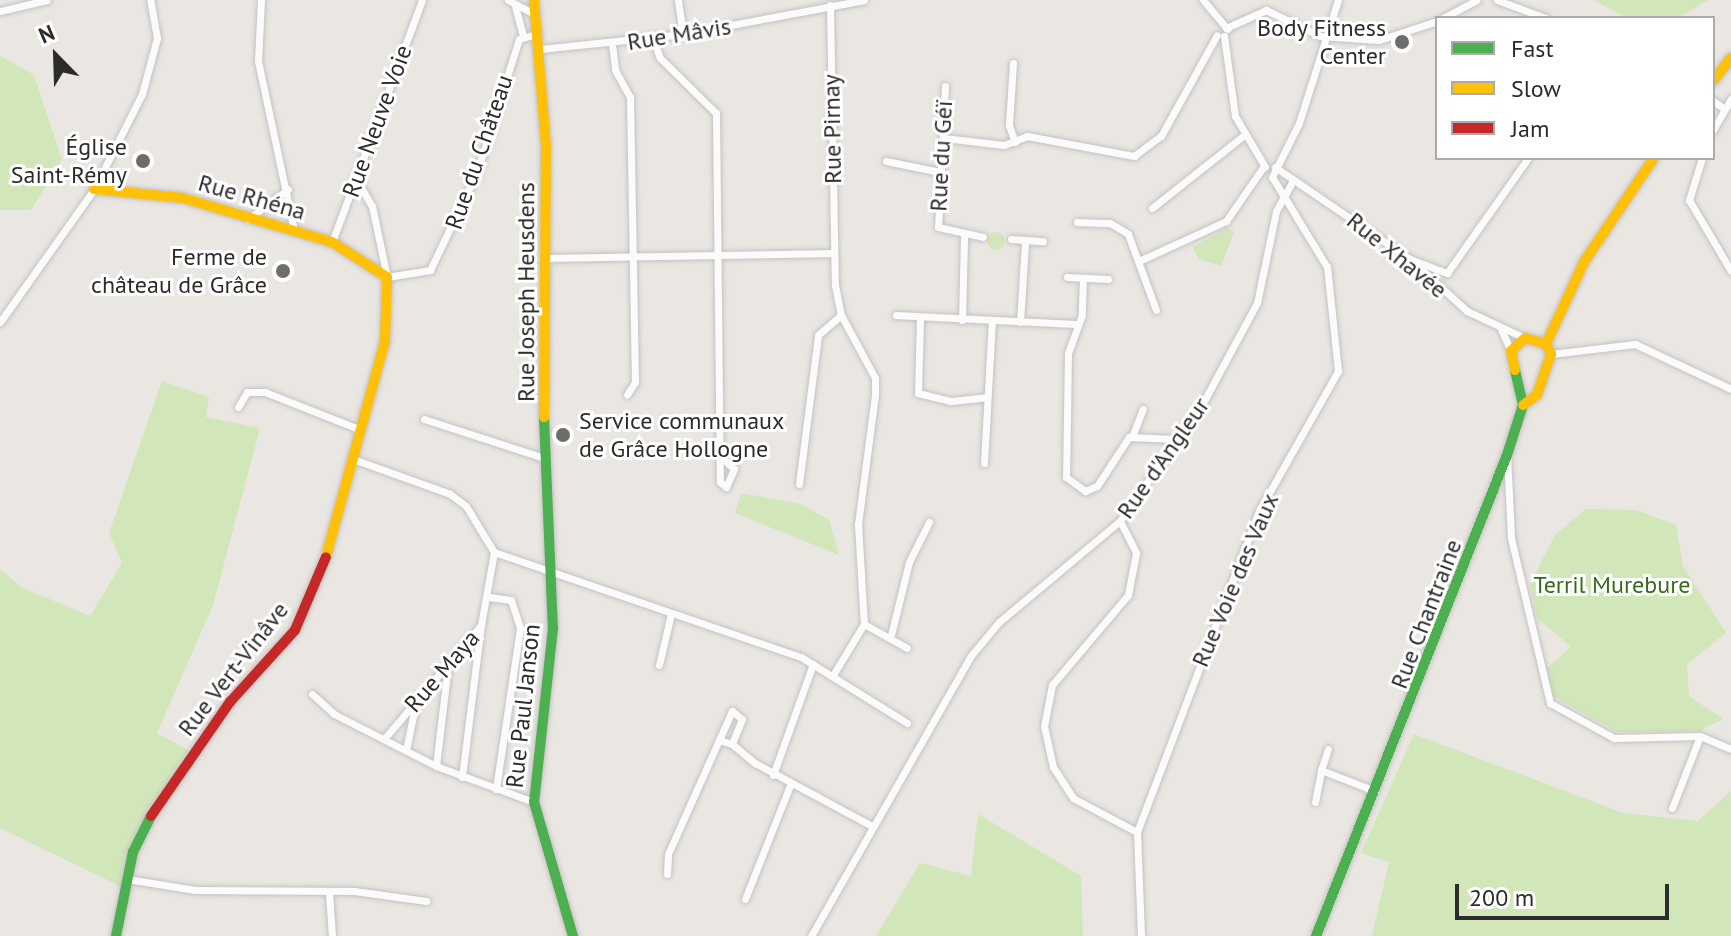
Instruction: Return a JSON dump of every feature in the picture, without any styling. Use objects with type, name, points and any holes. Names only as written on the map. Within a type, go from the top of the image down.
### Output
[{"type":"street","points":[[0,11],[47,0]]},
{"type":"street","points":[[0,322],[94,189],[154,64],[150,0]]},
{"type":"street","points":[[261,0],[258,61],[288,189],[294,231]]},
{"type":"street","name":"Rue Neuve Voie","points":[[332,242],[422,0]]},
{"type":"street","name":"Rue Joseph Heusdens","points":[[534,0],[540,49],[548,258],[544,458],[548,570]]},
{"type":"street","points":[[678,0],[683,34]]},
{"type":"street","name":"Rue Mâvis","points":[[540,49],[653,39],[864,0]]},
{"type":"street","points":[[1203,0],[1221,31],[1243,136],[1264,166],[1273,172],[1330,37],[1338,0]]},
{"type":"street","points":[[1447,16],[1477,0]]},
{"type":"street","points":[[1497,0],[1541,16]]},
{"type":"street","points":[[511,3],[534,14]]},
{"type":"street","points":[[511,3],[523,35],[536,34]]},
{"type":"street","name":"Rue Pirnay","points":[[830,5],[834,253],[841,315]]},
{"type":"street","points":[[944,138],[1015,142],[1027,136],[1134,156],[1151,148],[1221,31],[1266,10],[1330,37],[1395,38],[1435,22]]},
{"type":"street","name":"Rue du Château","points":[[387,277],[430,270],[440,260],[523,35]]},
{"type":"street","points":[[653,39],[660,58],[716,113],[721,457]]},
{"type":"street","points":[[612,44],[615,70],[630,97],[635,382],[627,395]]},
{"type":"street","points":[[1715,79],[1730,61]]},
{"type":"street","points":[[1013,63],[1009,125],[1015,142]]},
{"type":"street","name":"Rue du Géï","points":[[945,86],[938,227],[964,237]]},
{"type":"street","points":[[1715,126],[1731,99]]},
{"type":"street","points":[[1715,102],[1725,109]]},
{"type":"street","points":[[1152,208],[1243,136]]},
{"type":"street","points":[[1410,259],[1447,273],[1527,160]]},
{"type":"street","points":[[1501,329],[1511,351],[1523,405],[1537,395],[1584,262],[1653,160]]},
{"type":"street","points":[[1701,160],[1689,200],[1731,271]]},
{"type":"street","points":[[886,161],[940,172]]},
{"type":"street","points":[[1141,260],[1226,221],[1264,166]]},
{"type":"street","name":"Rue Xhavée","points":[[1273,172],[1293,180],[1410,259],[1467,311],[1525,338]]},
{"type":"street","name":"Rue Voie des Vaux","points":[[1141,936],[1137,832],[1260,509],[1338,371],[1327,267],[1273,172]]},
{"type":"street","points":[[355,177],[372,206],[387,277]]},
{"type":"street","name":"Rue d'Angleur","points":[[811,936],[955,685],[999,622],[1120,521],[1176,439],[1257,303],[1285,195],[1293,180]]},
{"type":"street","name":"Rue Rhéna","points":[[94,189],[183,198],[332,242],[387,277]]},
{"type":"street","points":[[247,219],[288,189]]},
{"type":"street","points":[[1077,222],[1117,225],[1141,260],[1156,310]]},
{"type":"street","points":[[962,320],[964,237],[983,237]]},
{"type":"street","points":[[1011,239],[1043,241]]},
{"type":"street","points":[[1020,322],[1025,242]]},
{"type":"street","points":[[548,258],[834,253]]},
{"type":"street","name":"Rue Vert-Vinâve","points":[[116,936],[127,879],[148,821],[198,746],[295,630],[318,585],[353,459],[356,428],[385,341],[387,277]]},
{"type":"street","points":[[1067,277],[1108,279]]},
{"type":"street","points":[[1083,278],[1082,315],[1075,324],[1066,458],[1068,482],[1085,491],[1097,486],[1132,437],[1143,409]]},
{"type":"street","points":[[799,484],[819,331],[841,315],[875,378],[858,524],[864,624],[833,675]]},
{"type":"street","points":[[896,315],[1075,324]]},
{"type":"street","points":[[920,318],[918,393],[951,401],[987,397]]},
{"type":"street","points":[[984,463],[992,321]]},
{"type":"street","points":[[1511,351],[1525,338],[1553,350],[1635,344],[1731,389]]},
{"type":"street","points":[[238,407],[247,392],[265,392],[356,428]]},
{"type":"street","name":"Rue Chantraine","points":[[1316,936],[1377,792],[1508,452],[1523,405]]},
{"type":"street","points":[[424,419],[544,458]]},
{"type":"street","points":[[1132,437],[1176,439]]},
{"type":"street","points":[[1508,452],[1511,538],[1550,703],[1614,738],[1700,736],[1731,749]]},
{"type":"street","points":[[353,459],[450,494],[466,506],[494,552],[548,570],[573,573],[671,614],[813,664],[907,723]]},
{"type":"street","points":[[1120,521],[1136,553],[1128,595],[1052,685],[1044,726],[1053,767],[1073,798],[1137,832]]},
{"type":"street","points":[[891,635],[909,562],[929,522]]},
{"type":"street","name":"Rue Maya","points":[[384,739],[481,625],[489,597],[485,570],[494,552]]},
{"type":"street","name":"Rue Paul Janson","points":[[548,570],[553,628],[534,802],[573,936]]},
{"type":"street","points":[[489,597],[511,600],[520,628],[496,789]]},
{"type":"street","points":[[659,665],[671,614]]},
{"type":"street","points":[[864,624],[891,635],[907,648]]},
{"type":"street","points":[[462,777],[481,625]]},
{"type":"street","points":[[436,766],[448,663]]},
{"type":"street","points":[[773,775],[813,664]]},
{"type":"street","points":[[312,694],[334,714],[436,766],[534,802]]},
{"type":"street","points":[[406,750],[416,700]]},
{"type":"street","points":[[667,874],[668,854],[732,711],[740,712],[732,744]]},
{"type":"street","points":[[1672,808],[1700,736]]},
{"type":"street","points":[[719,740],[732,744],[773,775],[872,826]]},
{"type":"street","points":[[1315,802],[1328,749]]},
{"type":"street","points":[[1321,770],[1377,792]]},
{"type":"street","points":[[745,899],[791,783]]},
{"type":"street","points":[[127,879],[195,890],[329,893],[426,901]]},
{"type":"street","points":[[329,893],[332,936]]},
{"type":"green space","points":[[1594,0],[1708,0],[1681,16],[1622,16]]},
{"type":"green space","points":[[0,56],[34,75],[62,159],[31,210],[0,210]]},
{"type":"green space","points":[[1227,228],[1234,232],[1221,266],[1198,259],[1193,247]]},
{"type":"green space","points":[[992,232],[1000,232],[1005,241],[1003,248],[992,250],[987,245],[987,237]]},
{"type":"green space","points":[[162,381],[209,397],[206,417],[260,428],[213,605],[157,733],[188,750],[120,886],[0,828],[0,569],[21,587],[90,616],[122,563],[109,533]]},
{"type":"green space","points":[[741,493],[800,504],[829,520],[839,555],[735,513]]},
{"type":"green space","name":"Terril Murebure","points":[[1586,509],[1636,510],[1676,525],[1683,566],[1726,633],[1687,664],[1689,696],[1723,719],[1699,731],[1617,732],[1553,696],[1547,668],[1571,647],[1537,618],[1530,584],[1555,535]]},
{"type":"green space","points":[[1414,734],[1623,813],[1698,821],[1731,791],[1731,936],[1372,936],[1389,862],[1361,853]]},
{"type":"green space","points":[[978,814],[1081,876],[1083,936],[876,936],[920,863],[971,876]]},
{"type":"traffic: fast","points":[[1316,936],[1507,455],[1523,405],[1515,370]]},
{"type":"traffic: fast","points":[[544,417],[553,628],[534,802],[573,936]]},
{"type":"traffic: fast","points":[[116,936],[133,852],[151,816]]},
{"type":"traffic: slow","points":[[534,0],[546,145],[544,417]]},
{"type":"traffic: slow","points":[[1715,78],[1731,58]]},
{"type":"traffic: slow","points":[[1546,344],[1584,262],[1653,160]]},
{"type":"traffic: slow","points":[[94,189],[183,198],[332,242],[387,277],[385,341],[326,557]]},
{"type":"traffic: slow","points":[[1515,370],[1511,351],[1525,338],[1546,344],[1551,354],[1537,395],[1523,405]]},
{"type":"traffic: jam","points":[[151,816],[230,702],[295,630],[326,557]]},
{"type":"place","name":"Body Fitness Center","points":[[1402,42]]},
{"type":"place","name":"Église Saint-Rémy","points":[[143,161]]},
{"type":"place","name":"Ferme de château de Grâce","points":[[283,271]]},
{"type":"place","name":"Service communaux de Grâce Hollogne","points":[[563,435]]}]
